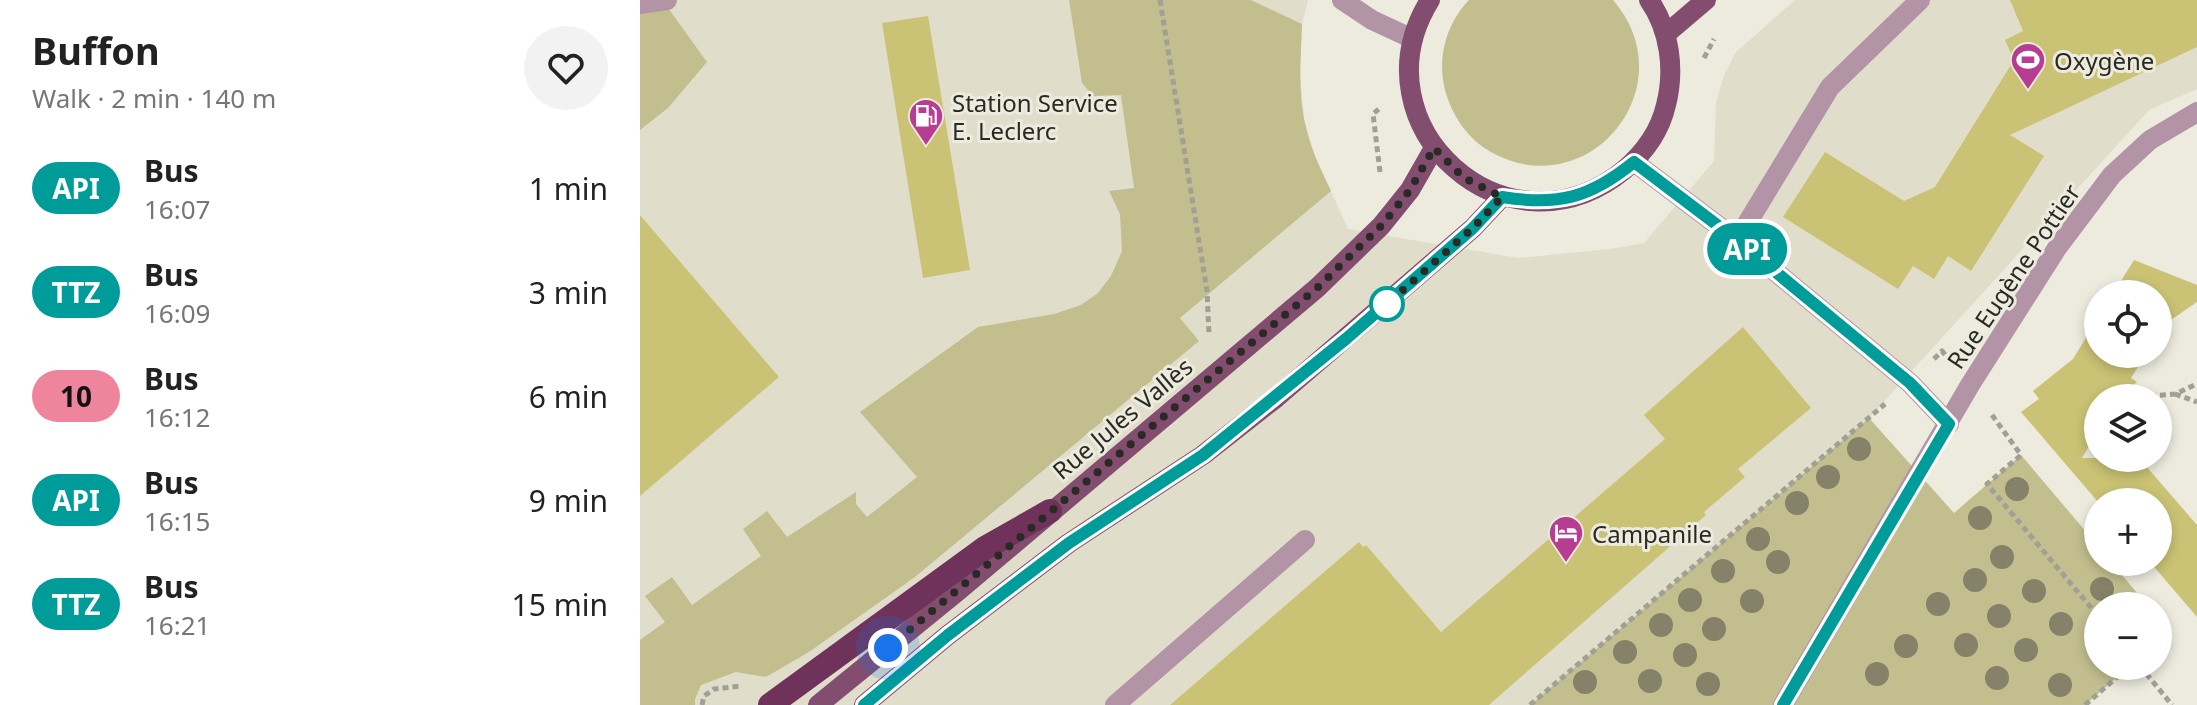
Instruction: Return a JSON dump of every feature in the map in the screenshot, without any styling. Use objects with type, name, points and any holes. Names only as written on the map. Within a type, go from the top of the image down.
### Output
[{"type":"highway","points":[[770,705],[985,548],[1050,511]]},
{"type":"main road","points":[[1430,0],[1413,39],[1409,61],[1409,83],[1417,117],[1434,148],[1464,178],[1502,197],[1530,201],[1559,201],[1587,193],[1612,180],[1634,162],[1658,128],[1670,87],[1670,60],[1666,34],[1649,0]]},
{"type":"main road","points":[[1666,34],[1706,0]]},
{"type":"main road","name":"Rue Jules Vallès","points":[[818,705],[1317,288],[1381,226],[1410,190],[1434,148]]},
{"type":"main road","points":[[864,705],[948,635],[1069,543],[1203,455],[1276,398],[1473,228],[1502,197]]},
{"type":"street","points":[[640,4],[667,0]]},
{"type":"street","points":[[1342,0],[1372,20],[1413,39]]},
{"type":"street","points":[[1737,240],[1830,87],[1920,0]]},
{"type":"street","name":"Rue Eugène Pottier","points":[[1783,705],[1970,385],[2057,248],[2112,175],[2150,140],[2197,112]]},
{"type":"street","points":[[1634,162],[1737,240],[1910,383],[1949,424]]},
{"type":"street","points":[[1115,705],[1305,540]]},
{"type":"path","points":[[1160,0],[1207,291],[1210,379]]},
{"type":"path","points":[[1380,176],[1373,114],[1409,83]]},
{"type":"path","points":[[1530,705],[1910,383],[1942,351],[2021,455],[1987,484],[2084,599]]},
{"type":"path","points":[[2172,394],[2197,384]]},
{"type":"path","points":[[2175,394],[2197,402]]},
{"type":"path","points":[[2085,705],[2114,680]]},
{"type":"path","points":[[2151,680],[2172,705]]},
{"type":"shaded area","points":[[640,0],[1308,0],[1302,24],[1300,72],[1304,118],[1314,154],[1348,229],[1518,258],[1644,243],[1714,161],[1716,102],[1735,53],[1795,0],[2197,0],[2197,89],[2149,110],[1869,418],[1530,705],[640,705]]},
{"type":"shaded area","points":[[1069,0],[1251,0],[1302,24],[1300,83],[1304,119],[1331,191],[1180,318],[1199,341],[915,577],[809,652],[766,677],[736,672],[701,685],[695,705],[640,705],[640,640],[665,622],[645,596],[672,577],[692,605],[761,556],[743,529],[767,511],[787,537],[856,492],[856,504],[867,517],[917,477],[860,412],[978,327],[1054,314],[1081,305],[1098,293],[1111,276],[1122,251],[1120,214],[1109,191],[1134,188],[1121,95],[1093,96],[1082,83]]},
{"type":"shaded area","points":[[1469,0],[1613,0],[1633,33],[1639,67],[1633,100],[1617,128],[1593,150],[1562,163],[1528,165],[1491,152],[1475,140],[1452,109],[1445,90],[1442,66],[1449,31]]},
{"type":"shaded area","points":[[663,1],[707,62],[668,108],[640,130],[640,4]]},
{"type":"shaded area","points":[[1869,418],[1954,513],[2021,455],[2084,529],[2084,576],[2123,576],[2136,592],[2084,592],[2084,680],[2114,680],[2085,705],[1530,705]]},
{"type":"building","points":[[2010,0],[2197,0],[2197,47],[2010,135],[2044,156],[1971,271],[1948,256],[1934,279],[1913,266],[1898,289],[1783,217],[1825,152],[1904,201],[1935,187],[2014,60],[2005,40],[2023,31]]},
{"type":"building","name":"Station Service E. Leclerc","points":[[928,16],[970,270],[923,278],[882,23]]},
{"type":"building","points":[[640,215],[779,377],[640,496]]},
{"type":"building","points":[[2134,260],[2197,285],[2197,302],[2172,319],[2172,280],[2122,280]]},
{"type":"building","points":[[1743,327],[1811,408],[1738,469],[1745,477],[1704,512],[1706,515],[1489,705],[1170,705],[1359,542],[1363,547],[1366,545],[1441,632],[1665,439],[1644,415]]},
{"type":"building","points":[[2084,341],[2084,368],[2137,368],[2131,378],[2137,382],[2135,384],[2084,384],[2084,472],[2151,472],[2165,488],[2086,488],[2021,412],[2039,399],[2033,391],[2073,359]]},
{"type":"building","points":[[2172,496],[2197,525],[2197,617],[2162,576],[2172,576]]},
{"type":"bus line","name":"API","points":[[864,705],[948,635],[1069,543],[1203,455],[1276,398],[1473,228],[1502,197],[1559,201],[1587,193],[1612,180],[1634,162],[1737,240],[1910,383],[1949,424],[1783,705]]},
{"type":"place","name":"Oxygène","points":[[2028,91]]},
{"type":"place","name":"Station Service E. Leclerc","points":[[926,147]]},
{"type":"place","name":"Campanile","points":[[1566,564]]},
{"type":"route","points":[[888,648],[1317,288],[1381,226],[1410,190],[1434,148],[1464,178],[1502,197],[1473,228],[1387,304]]}]
